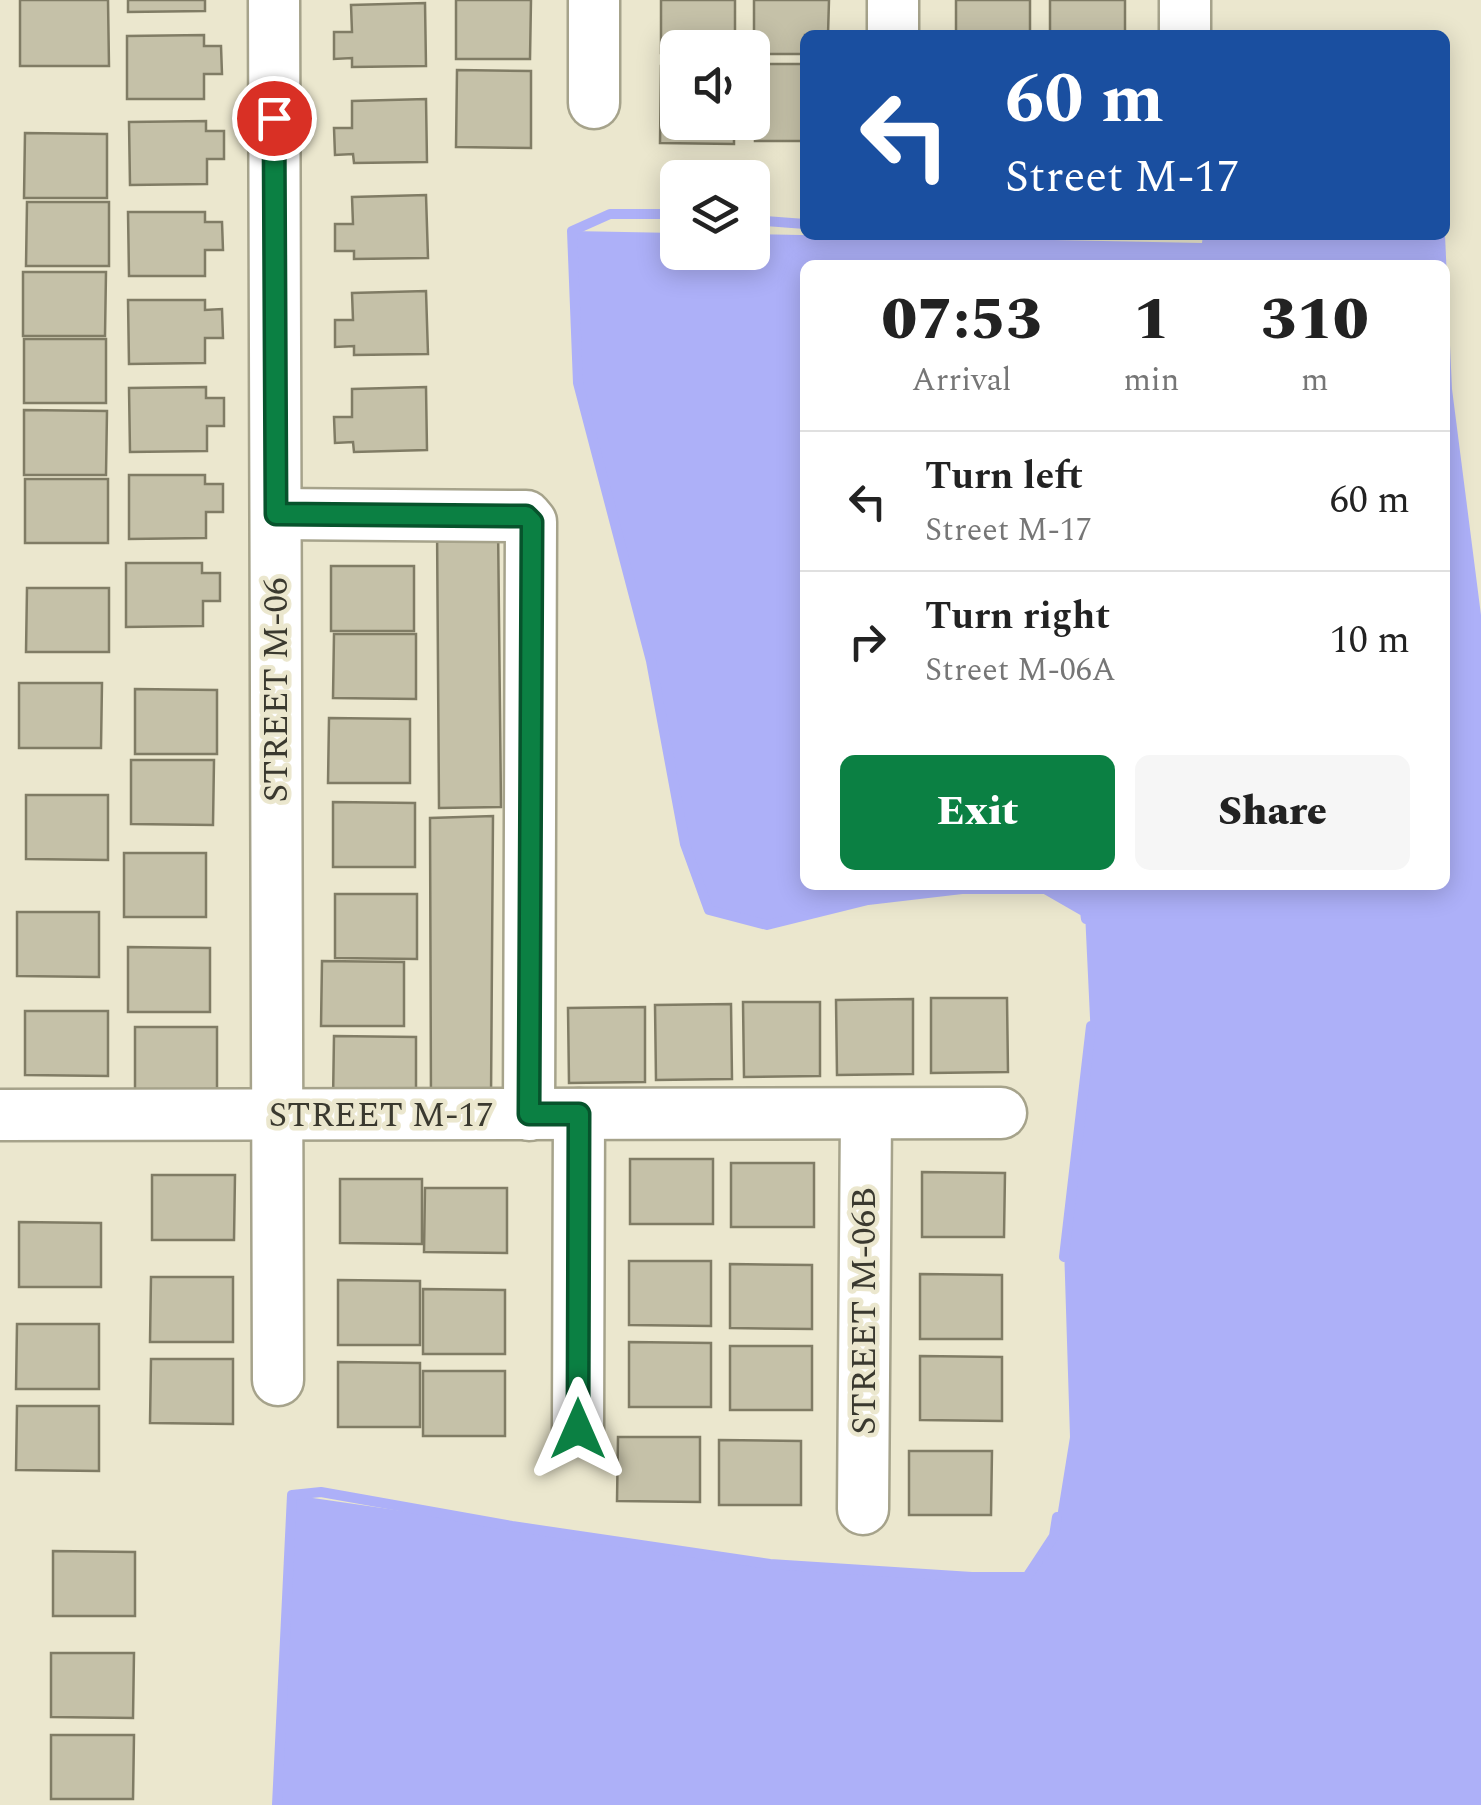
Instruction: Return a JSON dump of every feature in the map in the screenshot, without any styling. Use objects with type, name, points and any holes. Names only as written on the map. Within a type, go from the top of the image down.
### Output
[{"type":"street","name":"STREET M-06","points":[[274,0],[278,1380]]},
{"type":"street","points":[[594,0],[594,103]]},
{"type":"street","points":[[893,0],[893,30]]},
{"type":"street","points":[[1184,0],[1185,30]]},
{"type":"street","points":[[276,514],[526,516],[532,522],[529,1114]]},
{"type":"street","points":[[578,1429],[579,1114]]},
{"type":"street","name":"STREET M-06B","points":[[863,1508],[866,1114]]},
{"type":"street","name":"STREET M-17","points":[[0,1115],[1001,1114]]},
{"type":"water","points":[[572,231],[660,233],[660,270],[770,270],[770,234],[800,235],[800,240],[1445,240],[1446,260],[800,260],[800,890],[953,890],[866,900],[767,925],[709,910],[685,844],[651,661],[578,383]]},
{"type":"water","points":[[1450,345],[1452,389],[1481,615],[1481,1805],[277,1805],[292,1495],[770,1564],[1027,1577],[1054,1536],[1070,1437],[1064,1246],[1091,1039],[1085,912],[1047,890],[1450,890]]},
{"type":"building","points":[[20,0],[108,0],[109,66],[20,66]]},
{"type":"building","points":[[128,0],[205,0],[205,11],[128,12]]},
{"type":"building","points":[[456,0],[531,0],[530,59],[456,59]]},
{"type":"building","points":[[661,0],[735,0],[735,30],[661,30]]},
{"type":"building","points":[[754,0],[829,0],[828,30],[800,30],[800,54],[770,54],[770,30],[754,30]]},
{"type":"building","points":[[956,0],[1030,0],[1030,30],[956,30]]},
{"type":"building","points":[[1050,0],[1125,0],[1125,30],[1050,30]]},
{"type":"building","points":[[425,3],[426,66],[352,67],[352,58],[334,59],[334,32],[352,32],[351,5]]},
{"type":"building","points":[[204,35],[204,46],[221,46],[222,74],[204,74],[204,99],[127,99],[127,36]]},
{"type":"building","points":[[770,64],[800,64],[800,141],[755,141],[770,140]]},
{"type":"building","points":[[457,70],[531,71],[531,148],[456,147]]},
{"type":"building","points":[[426,99],[427,162],[354,163],[353,154],[335,155],[334,128],[352,128],[352,101]]},
{"type":"building","points":[[206,121],[206,131],[224,131],[224,159],[207,159],[207,184],[130,185],[129,122]]},
{"type":"building","points":[[25,133],[107,134],[107,198],[24,198]]},
{"type":"building","points":[[660,140],[734,140],[734,144]]},
{"type":"building","points":[[426,195],[428,258],[354,259],[354,251],[335,251],[335,224],[353,224],[352,197]]},
{"type":"building","points":[[27,202],[109,202],[109,266],[26,266]]},
{"type":"building","points":[[128,212],[205,212],[205,222],[222,222],[223,250],[205,250],[205,276],[129,276]]},
{"type":"building","points":[[23,272],[106,272],[105,336],[23,336]]},
{"type":"building","points":[[426,291],[428,354],[354,355],[354,346],[335,347],[335,320],[353,320],[352,293]]},
{"type":"building","points":[[128,300],[205,300],[205,310],[222,309],[223,338],[205,338],[205,363],[129,364]]},
{"type":"building","points":[[24,339],[106,339],[106,403],[24,403]]},
{"type":"building","points":[[206,387],[206,398],[224,398],[224,426],[207,426],[207,451],[130,452],[129,388]]},
{"type":"building","points":[[426,387],[427,450],[354,452],[353,442],[335,443],[334,417],[352,417],[352,389]]},
{"type":"building","points":[[24,410],[107,411],[106,475],[24,475]]},
{"type":"building","points":[[129,475],[205,475],[205,484],[223,484],[223,512],[206,512],[206,538],[129,539]]},
{"type":"building","points":[[25,479],[108,479],[108,543],[25,543]]},
{"type":"building","points":[[498,523],[501,807],[439,808],[437,524]]},
{"type":"building","points":[[126,563],[202,563],[202,573],[220,573],[220,601],[203,601],[203,626],[126,627]]},
{"type":"building","points":[[331,566],[414,566],[414,631],[331,631]]},
{"type":"building","points":[[27,588],[109,588],[109,652],[26,652]]},
{"type":"building","points":[[334,634],[416,634],[416,699],[333,698]]},
{"type":"building","points":[[19,683],[102,683],[101,748],[19,748]]},
{"type":"building","points":[[135,689],[217,690],[217,754],[135,754]]},
{"type":"building","points":[[329,718],[410,719],[410,783],[328,783]]},
{"type":"building","points":[[131,760],[214,760],[213,825],[131,824]]},
{"type":"building","points":[[26,795],[108,795],[108,860],[26,859]]},
{"type":"building","points":[[333,802],[415,803],[415,867],[333,867]]},
{"type":"building","points":[[493,816],[491,1099],[431,1103],[430,818]]},
{"type":"building","points":[[124,853],[206,853],[206,917],[124,917]]},
{"type":"building","points":[[335,894],[417,894],[417,959],[335,958]]},
{"type":"building","points":[[17,912],[99,912],[99,977],[17,976]]},
{"type":"building","points":[[128,947],[210,948],[210,1012],[128,1012]]},
{"type":"building","points":[[322,961],[404,962],[404,1026],[321,1026]]},
{"type":"building","points":[[931,998],[1007,998],[1008,1072],[931,1073]]},
{"type":"building","points":[[913,999],[913,1074],[837,1075],[836,1000]]},
{"type":"building","points":[[743,1002],[820,1002],[820,1076],[744,1077]]},
{"type":"building","points":[[731,1004],[732,1079],[656,1080],[655,1005]]},
{"type":"building","points":[[645,1007],[645,1082],[569,1083],[568,1008]]},
{"type":"building","points":[[25,1011],[108,1011],[108,1076],[25,1075]]},
{"type":"building","points":[[135,1027],[217,1027],[217,1092],[135,1092]]},
{"type":"building","points":[[334,1036],[416,1037],[416,1101],[333,1101]]},
{"type":"building","points":[[630,1159],[713,1159],[713,1224],[630,1224]]},
{"type":"building","points":[[731,1163],[814,1163],[814,1227],[731,1227]]},
{"type":"building","points":[[922,1172],[1005,1173],[1004,1237],[922,1237]]},
{"type":"building","points":[[152,1175],[235,1175],[234,1240],[152,1240]]},
{"type":"building","points":[[340,1179],[422,1179],[422,1244],[340,1243]]},
{"type":"building","points":[[425,1188],[507,1188],[507,1253],[424,1252]]},
{"type":"building","points":[[19,1222],[101,1223],[101,1287],[19,1287]]},
{"type":"building","points":[[629,1261],[711,1261],[711,1326],[629,1325]]},
{"type":"building","points":[[730,1264],[812,1265],[812,1329],[730,1328]]},
{"type":"building","points":[[920,1274],[1002,1275],[1002,1339],[920,1339]]},
{"type":"building","points":[[151,1277],[233,1277],[233,1342],[150,1342]]},
{"type":"building","points":[[338,1280],[420,1281],[420,1345],[338,1345]]},
{"type":"building","points":[[423,1289],[505,1290],[505,1354],[423,1354]]},
{"type":"building","points":[[17,1324],[99,1324],[99,1389],[16,1389]]},
{"type":"building","points":[[629,1342],[711,1343],[711,1407],[629,1407]]},
{"type":"building","points":[[730,1346],[812,1346],[812,1410],[730,1410]]},
{"type":"building","points":[[920,1356],[1002,1357],[1002,1421],[920,1420]]},
{"type":"building","points":[[151,1359],[233,1359],[233,1424],[150,1423]]},
{"type":"building","points":[[338,1362],[420,1363],[420,1427],[338,1427]]},
{"type":"building","points":[[423,1371],[505,1371],[505,1436],[423,1436]]},
{"type":"building","points":[[17,1406],[99,1406],[99,1471],[16,1470]]},
{"type":"building","points":[[618,1437],[700,1437],[700,1502],[617,1501]]},
{"type":"building","points":[[719,1440],[801,1441],[801,1505],[719,1505]]},
{"type":"building","points":[[909,1451],[992,1451],[991,1515],[909,1515]]},
{"type":"building","points":[[53,1551],[135,1552],[135,1616],[53,1616]]},
{"type":"building","points":[[51,1653],[134,1653],[133,1718],[51,1717]]},
{"type":"building","points":[[51,1735],[134,1735],[133,1799],[51,1799]]},
{"type":"waterway","points":[[660,214],[610,214],[572,231],[578,383],[651,661],[685,844],[709,910],[767,925],[868,900],[953,890]]},
{"type":"waterway","points":[[770,221],[800,224]]},
{"type":"waterway","points":[[1047,890],[1085,912],[1086,919]]},
{"type":"waterway","points":[[1064,1257],[1091,1026]]},
{"type":"waterway","points":[[277,1805],[292,1495],[321,1492],[512,1526],[770,1564],[972,1577],[1027,1577],[1054,1536],[1057,1517]]},
{"type":"route","points":[[274,118],[276,514],[526,516],[532,522],[529,1114],[579,1114],[578,1429]]}]
